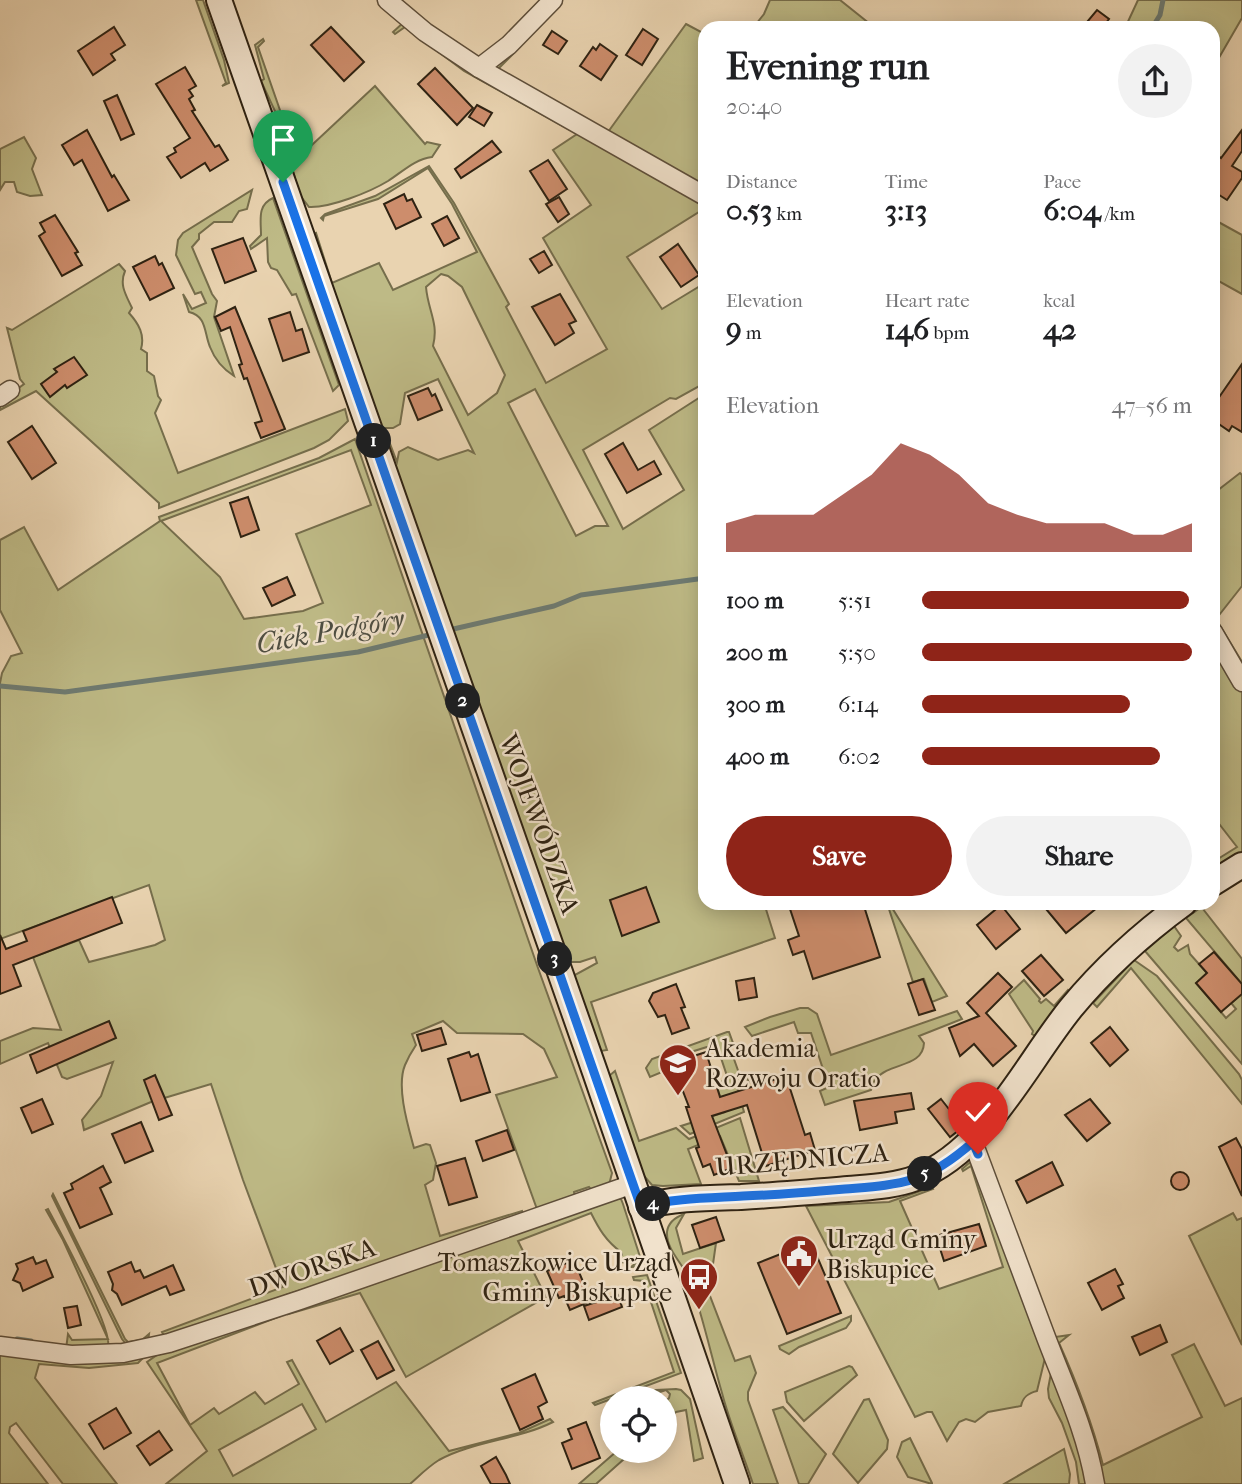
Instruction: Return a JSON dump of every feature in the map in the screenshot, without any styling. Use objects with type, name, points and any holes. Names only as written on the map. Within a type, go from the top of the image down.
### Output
[{"type":"main road","name":"WOJEWÓDZKA","points":[[219,0],[737,1484]]},
{"type":"main road","points":[[1220,879],[1242,865]]},
{"type":"main road","name":"URZĘDNICZA","points":[[637,1195],[659,1202],[885,1186],[914,1179],[934,1170],[973,1142],[1072,1007],[1133,942],[1175,910]]},
{"type":"street","points":[[387,0],[425,32],[479,68],[698,192]]},
{"type":"street","points":[[479,68],[509,45],[553,0]]},
{"type":"street","points":[[1220,644],[1242,682]]},
{"type":"street","points":[[973,1142],[1044,1332],[1075,1406],[1095,1484]]},
{"type":"street","name":"DWORSKA","points":[[0,1346],[71,1355],[123,1353],[169,1343],[637,1195]]},
{"type":"shaded area","points":[[196,0],[203,0],[224,60],[229,83],[222,86],[226,83]]},
{"type":"shaded area","points":[[770,0],[840,0],[866,21],[758,21]]},
{"type":"shaded area","points":[[1138,0],[1242,0],[1242,18],[1220,56],[1220,21],[1128,21]]},
{"type":"shaded area","points":[[404,22],[698,200],[698,213],[627,257],[662,309],[698,287],[698,387],[676,399],[670,398],[583,450],[623,529],[684,490],[649,430],[698,398],[698,910],[766,910],[775,938],[591,1002],[607,1050],[601,1051],[573,976],[597,963],[595,957],[580,962],[568,962],[312,235],[316,233],[332,283],[379,263],[393,290],[477,252],[452,204],[428,168],[378,199],[324,216],[323,220],[321,218],[325,214],[375,196],[429,166],[454,203],[509,304],[506,307],[546,383],[607,349],[543,238],[591,205],[553,150],[577,134],[464,71],[405,27],[395,34],[393,32]],"holes":[[[441,274],[462,287],[505,375],[497,393],[468,415],[433,346],[434,324],[426,287]],[[438,379],[474,453],[468,450],[438,460],[408,447],[399,452],[397,462],[384,428],[393,428],[400,424],[405,393]],[[535,389],[608,526],[595,526],[576,536],[508,403]]]},
{"type":"shaded area","points":[[686,24],[698,30],[698,186],[493,69],[496,63],[500,58],[513,54],[497,70],[608,132]]},
{"type":"shaded area","points":[[263,39],[258,47],[297,159],[375,86],[425,144],[427,142],[440,145],[432,157],[414,163],[371,190],[338,202],[309,207],[299,194],[281,124],[261,81],[264,79],[255,45]]},
{"type":"shaded area","points":[[24,137],[36,158],[32,169],[42,195],[30,196],[17,192],[14,182],[5,182],[0,190],[0,149]]},
{"type":"shaded area","points":[[252,190],[247,209],[239,211],[232,222],[214,222],[199,234],[199,239],[192,247],[217,301],[214,317],[234,376],[214,356],[202,321],[189,312],[183,294],[192,309],[206,303],[201,292],[195,294],[176,255],[178,240],[183,233]]},
{"type":"shaded area","points":[[273,198],[339,385],[333,391],[296,294],[292,295],[277,270],[271,268],[268,262],[267,238],[251,249],[250,246],[261,235],[262,209]]},
{"type":"shaded area","points":[[1220,223],[1242,235],[1242,294],[1220,282]]},
{"type":"shaded area","points":[[119,264],[125,271],[123,285],[132,308],[129,313],[140,330],[141,349],[147,353],[147,371],[154,376],[161,400],[155,413],[178,473],[345,409],[348,421],[329,440],[314,448],[159,508],[159,503],[36,391],[0,410],[0,402],[24,384],[20,379],[7,328],[12,330]]},
{"type":"shaded area","points":[[355,439],[612,1173],[609,1185],[593,1192],[589,1187],[574,1192],[575,1198],[538,1212],[496,1095],[557,1077],[544,1049],[523,1034],[457,1033],[443,1021],[412,1034],[416,1045],[405,1065],[402,1084],[414,1148],[430,1145],[436,1163],[433,1180],[425,1185],[440,1236],[522,1211],[523,1217],[286,1295],[251,1311],[164,1336],[162,1332],[283,1287],[211,1084],[151,1102],[84,1130],[82,1120],[101,1096],[113,1062],[67,1079],[62,1077],[48,1043],[0,1064],[0,1041],[33,1028],[61,1030],[33,957],[79,940],[89,962],[165,940],[149,885],[0,939],[0,683],[11,656],[22,653],[0,610],[0,540],[24,527],[58,590],[160,521],[159,517],[319,458]],"holes":[[[351,450],[371,505],[296,534],[323,603],[303,611],[244,619],[220,577],[161,521]]]},
{"type":"shaded area","points":[[1240,473],[1242,475],[1242,586],[1220,614],[1220,489]]},
{"type":"shaded area","points":[[1220,626],[1242,662],[1242,672],[1220,634]]},
{"type":"shaded area","points":[[1220,654],[1242,692],[1242,855],[1220,869],[1220,858],[1237,847],[1220,825]]},
{"type":"shaded area","points":[[889,910],[893,910],[947,996],[932,1002],[924,979],[913,982]]},
{"type":"shaded area","points":[[1197,910],[1204,910],[1242,959],[1242,984],[1186,918]]},
{"type":"shaded area","points":[[1174,926],[1181,936],[1174,947],[1178,951],[1188,945],[1190,954],[1207,973],[1196,983],[1226,1018],[1236,1009],[1231,1003],[1242,994],[1242,1064],[1145,951]]},
{"type":"shaded area","points":[[1134,960],[1157,976],[1239,1074],[1242,1080],[1242,1104],[1131,968],[1097,1007],[1093,1003]]},
{"type":"shaded area","points":[[1024,980],[1041,1003],[1046,999],[1054,1006],[1068,990],[1071,993],[1037,1037],[1032,1034],[1033,1031],[1009,994]]},
{"type":"shaded area","points":[[800,1008],[808,1008],[817,1014],[831,1055],[957,1011],[962,1019],[919,1036],[924,1043],[918,1057],[882,1074],[874,1081],[871,1090],[825,1105],[820,1091],[829,1087],[811,1033],[798,1033],[794,1022],[752,1036],[745,1027]]},
{"type":"shaded area","points":[[727,1032],[733,1043],[729,1045],[740,1076],[745,1074],[749,1083],[737,1087],[744,1112],[690,1134],[681,1126],[725,1112],[716,1084],[728,1079],[718,1049],[710,1051],[707,1047],[665,1060],[667,1070],[650,1077],[646,1068],[652,1059]]},
{"type":"shaded area","points":[[615,1071],[639,1141],[676,1128],[689,1139],[740,1118],[759,1181],[739,1181],[720,1136],[688,1149],[701,1184],[652,1185],[644,1176],[631,1138],[626,1133],[609,1076]]},
{"type":"shaded area","points":[[969,1163],[975,1164],[1045,1358],[1037,1391],[1026,1396],[1021,1406],[988,1412],[975,1422],[966,1419],[959,1422],[947,1441],[932,1412],[915,1417],[806,1206],[889,1202],[932,1187],[933,1189],[900,1201],[939,1289],[1003,1267],[971,1166],[963,1171],[962,1169]]},
{"type":"shaded area","points":[[53,1194],[125,1339],[128,1342],[142,1340],[149,1334],[148,1341],[126,1344],[122,1339]]},
{"type":"shaded area","points":[[612,1199],[621,1199],[643,1266],[631,1267],[636,1263],[617,1262],[621,1252],[603,1234],[591,1213],[518,1241],[546,1297],[406,1377],[360,1293],[289,1314],[291,1310],[359,1289]]},
{"type":"shaded area","points":[[48,1209],[94,1301],[107,1338],[63,1240],[46,1210]]},
{"type":"shaded area","points":[[1233,1213],[1237,1220],[1242,1218],[1242,1345],[1189,1236]]},
{"type":"shaded area","points":[[684,1214],[676,1228],[683,1254],[716,1243],[713,1264],[700,1270],[735,1361],[750,1356],[756,1373],[748,1392],[748,1400],[778,1484],[753,1484],[725,1405],[690,1280],[669,1245],[668,1229],[675,1219]]},
{"type":"shaded area","points":[[647,1275],[681,1373],[646,1386],[637,1386],[674,1372],[644,1281],[634,1280],[633,1277]]},
{"type":"shaded area","points":[[273,1315],[278,1317],[157,1363],[190,1425],[214,1408],[219,1414],[255,1392],[265,1404],[299,1384],[287,1362],[292,1360],[326,1422],[396,1382],[449,1451],[519,1433],[550,1419],[553,1422],[525,1433],[452,1454],[435,1462],[410,1484],[166,1484],[207,1451],[147,1362],[157,1355]],"holes":[[[302,1404],[316,1429],[233,1476],[219,1450]]]},
{"type":"shaded area","points":[[851,1316],[846,1328],[799,1347],[789,1354],[780,1349],[779,1346]]},
{"type":"shaded area","points":[[68,1334],[72,1340],[108,1339],[108,1346],[66,1349]]},
{"type":"shaded area","points":[[1069,1335],[1059,1343],[1084,1403],[1103,1465],[1202,1417],[1172,1355],[1194,1344],[1225,1406],[1242,1398],[1242,1484],[1099,1484],[1055,1337]]},
{"type":"shaded area","points":[[0,1353],[144,1357],[138,1363],[89,1368],[39,1364],[35,1378],[117,1484],[63,1484],[16,1423],[10,1427],[9,1433],[48,1484],[0,1484]]},
{"type":"shaded area","points":[[849,1366],[857,1375],[804,1421],[787,1402],[785,1392]]},
{"type":"shaded area","points":[[1051,1373],[1082,1450],[1086,1484],[1079,1484],[1076,1462],[1062,1423],[1049,1398]]},
{"type":"shaded area","points":[[677,1389],[690,1399],[703,1458],[694,1461],[686,1410],[677,1412]]},
{"type":"shaded area","points":[[869,1399],[888,1440],[887,1449],[858,1483],[833,1454],[864,1400]]},
{"type":"shaded area","points":[[783,1407],[826,1454],[808,1484],[799,1484],[773,1410]]},
{"type":"shaded area","points":[[910,1438],[932,1484],[908,1477],[897,1457],[902,1442]]},
{"type":"shaded area","points":[[1064,1449],[1070,1474],[1069,1484],[1004,1484]]},
{"type":"shaded area","points":[[603,1463],[620,1463],[596,1484],[579,1484]]},
{"type":"building","points":[[1097,10],[1109,19],[1107,21],[1088,21]]},
{"type":"building","points":[[114,27],[125,45],[111,54],[115,60],[93,75],[78,51]]},
{"type":"building","points":[[331,27],[364,62],[344,81],[311,45]]},
{"type":"building","points":[[643,29],[658,39],[642,65],[626,55]]},
{"type":"building","points":[[552,31],[567,41],[558,54],[543,45]]},
{"type":"building","points":[[600,44],[617,56],[601,80],[580,66],[593,47],[596,50]]},
{"type":"building","points":[[185,67],[196,86],[189,90],[193,96],[189,99],[195,110],[192,111],[215,147],[219,145],[228,160],[210,171],[205,163],[181,178],[167,157],[176,152],[174,148],[190,138],[156,84]]},
{"type":"building","points":[[435,68],[473,108],[457,125],[418,84]]},
{"type":"building","points":[[117,95],[134,134],[121,140],[104,101]]},
{"type":"building","points":[[477,105],[492,113],[484,126],[469,117]]},
{"type":"building","points":[[87,130],[112,177],[114,175],[129,200],[108,211],[82,160],[74,165],[62,145]]},
{"type":"building","points":[[1242,130],[1242,151],[1232,166],[1242,172],[1242,178],[1227,200],[1220,196],[1221,158]]},
{"type":"building","points":[[492,141],[501,152],[461,178],[455,169]]},
{"type":"building","points":[[548,160],[567,189],[549,201],[530,171]]},
{"type":"building","points":[[404,194],[407,201],[412,199],[421,217],[396,229],[384,204]]},
{"type":"building","points":[[559,197],[569,214],[558,222],[546,204]]},
{"type":"building","points":[[55,215],[78,252],[75,253],[82,265],[62,276],[39,236],[45,232],[40,223]]},
{"type":"building","points":[[447,216],[459,238],[444,246],[432,224]]},
{"type":"building","points":[[243,238],[256,271],[225,283],[212,249]]},
{"type":"building","points":[[678,244],[698,276],[681,287],[660,257]]},
{"type":"building","points":[[544,251],[552,265],[539,273],[530,259]]},
{"type":"building","points":[[155,256],[159,265],[162,263],[174,288],[150,300],[133,267]]},
{"type":"building","points":[[560,294],[576,321],[569,324],[574,333],[555,345],[532,307]]},
{"type":"building","points":[[235,307],[285,429],[261,438],[255,423],[262,421],[247,378],[244,379],[239,365],[242,364],[230,327],[221,331],[215,317]]},
{"type":"building","points":[[290,312],[296,331],[302,329],[309,352],[283,361],[269,319]]},
{"type":"building","points":[[74,357],[87,375],[67,388],[65,385],[50,397],[41,384],[57,372],[54,369]]},
{"type":"building","points":[[1242,364],[1242,432],[1232,426],[1229,431],[1220,425],[1220,396]]},
{"type":"building","points":[[428,388],[432,396],[435,394],[442,410],[418,420],[408,396]]},
{"type":"building","points":[[32,426],[56,463],[32,479],[8,442]]},
{"type":"building","points":[[623,443],[638,470],[654,461],[661,474],[627,493],[605,454]]},
{"type":"building","points":[[248,497],[259,530],[241,537],[230,503]]},
{"type":"building","points":[[287,577],[295,595],[272,606],[263,588]]},
{"type":"building","points":[[646,887],[659,922],[622,936],[610,900]]},
{"type":"building","points":[[112,897],[122,923],[13,965],[21,986],[0,994],[0,935],[6,949],[27,941],[23,931]]},
{"type":"building","points":[[790,910],[865,910],[880,957],[813,979],[804,951],[793,955],[788,940],[799,936]]},
{"type":"building","points":[[995,910],[1005,910],[1020,929],[996,949],[977,925]]},
{"type":"building","points":[[1047,910],[1094,910],[1066,933]]},
{"type":"building","points":[[1214,952],[1242,984],[1242,994],[1221,1012],[1196,983],[1207,973],[1199,964]]},
{"type":"building","points":[[1041,955],[1063,980],[1044,996],[1022,971]]},
{"type":"building","points":[[998,973],[1012,987],[986,1013],[1016,1046],[993,1066],[974,1044],[960,1056],[949,1028],[979,1016],[967,1003]]},
{"type":"building","points":[[754,978],[757,997],[739,1000],[736,981]]},
{"type":"building","points":[[923,979],[935,1010],[919,1015],[908,984]]},
{"type":"building","points":[[676,984],[685,1007],[681,1008],[689,1028],[672,1034],[665,1015],[658,1017],[649,1001],[653,993]]},
{"type":"building","points":[[109,1021],[116,1038],[37,1073],[30,1055]]},
{"type":"building","points":[[1110,1027],[1128,1050],[1110,1066],[1091,1043]]},
{"type":"building","points":[[441,1028],[446,1044],[422,1051],[417,1035]]},
{"type":"building","points":[[469,1052],[471,1057],[478,1054],[490,1092],[461,1101],[448,1059]]},
{"type":"building","points":[[706,1052],[720,1097],[786,1076],[805,1135],[810,1133],[815,1150],[766,1166],[747,1105],[712,1116],[732,1168],[714,1175],[710,1164],[703,1167],[686,1107],[689,1107],[672,1063]]},
{"type":"building","points":[[155,1075],[172,1115],[159,1120],[144,1080]]},
{"type":"building","points":[[911,1093],[914,1109],[895,1112],[897,1123],[860,1130],[854,1101]]},
{"type":"building","points":[[42,1099],[53,1124],[32,1133],[21,1108]]},
{"type":"building","points":[[941,1099],[963,1127],[950,1137],[928,1109]]},
{"type":"building","points":[[1090,1099],[1110,1123],[1087,1141],[1065,1115]]},
{"type":"building","points":[[141,1122],[153,1151],[125,1163],[112,1134]]},
{"type":"building","points":[[507,1130],[514,1150],[483,1161],[476,1141]]},
{"type":"building","points":[[1236,1138],[1242,1149],[1242,1196],[1219,1147]]},
{"type":"building","points":[[465,1158],[477,1197],[449,1205],[437,1166]]},
{"type":"building","points":[[1052,1162],[1063,1185],[1027,1203],[1016,1181]]},
{"type":"building","points":[[103,1166],[111,1182],[100,1188],[112,1214],[80,1228],[64,1193],[73,1189],[71,1184]]},
{"type":"building","points":[[1180,1172],[1186,1175],[1189,1181],[1186,1187],[1180,1190],[1174,1187],[1171,1181],[1174,1175]]},
{"type":"building","points":[[716,1217],[724,1240],[700,1248],[692,1225]]},
{"type":"building","points":[[979,1224],[986,1246],[944,1261],[936,1236]]},
{"type":"building","name":"Urząd Gminy Biskupice","points":[[811,1242],[841,1313],[787,1334],[758,1263]]},
{"type":"building","points":[[33,1257],[36,1264],[46,1260],[53,1277],[23,1291],[20,1283],[13,1280],[18,1269],[16,1264]]},
{"type":"building","points":[[574,1260],[591,1301],[570,1310],[564,1296],[559,1298],[547,1271]]},
{"type":"building","points":[[131,1262],[135,1272],[140,1270],[144,1278],[173,1265],[184,1290],[170,1295],[166,1286],[122,1305],[112,1290],[113,1284],[108,1272]]},
{"type":"building","points":[[1115,1269],[1123,1284],[1118,1286],[1124,1298],[1102,1310],[1088,1283]]},
{"type":"building","points":[[618,1295],[622,1307],[589,1320],[584,1306]]},
{"type":"building","points":[[77,1306],[81,1325],[68,1328],[64,1308]]},
{"type":"building","points":[[1160,1325],[1167,1342],[1140,1355],[1132,1337]]},
{"type":"building","points":[[340,1328],[353,1351],[330,1364],[317,1341]]},
{"type":"building","points":[[378,1341],[394,1370],[377,1379],[361,1350]]},
{"type":"building","points":[[535,1374],[547,1402],[538,1407],[543,1419],[520,1430],[502,1389]]},
{"type":"building","points":[[116,1408],[131,1433],[104,1449],[89,1424]]},
{"type":"building","points":[[586,1422],[600,1458],[572,1469],[562,1443],[572,1439],[568,1429]]},
{"type":"building","points":[[159,1431],[172,1450],[150,1465],[137,1446]]},
{"type":"building","points":[[496,1457],[510,1484],[491,1484],[481,1466]]},
{"type":"waterway","name":"Ciek Podgóry","points":[[1156,21],[1163,0]]},
{"type":"waterway","name":"Ciek Podgóry","points":[[449,630],[554,606],[581,595],[698,579]]},
{"type":"waterway","name":"Ciek Podgóry","points":[[0,686],[65,692],[358,652],[433,634]]},
{"type":"waterway","points":[[17,1339],[31,1341]]},
{"type":"place","name":"Akademia Rozwoju Oratio","points":[[678,1097]]},
{"type":"place","name":"Urząd Gminy Biskupice","points":[[799,1288]]},
{"type":"place","name":"Tomaszkowice Urząd Gminy Biskupice","points":[[699,1311]]},
{"type":"route","points":[[283,182],[641,1207],[691,1199],[885,1186],[914,1179],[934,1170],[973,1142],[978,1154]]}]
